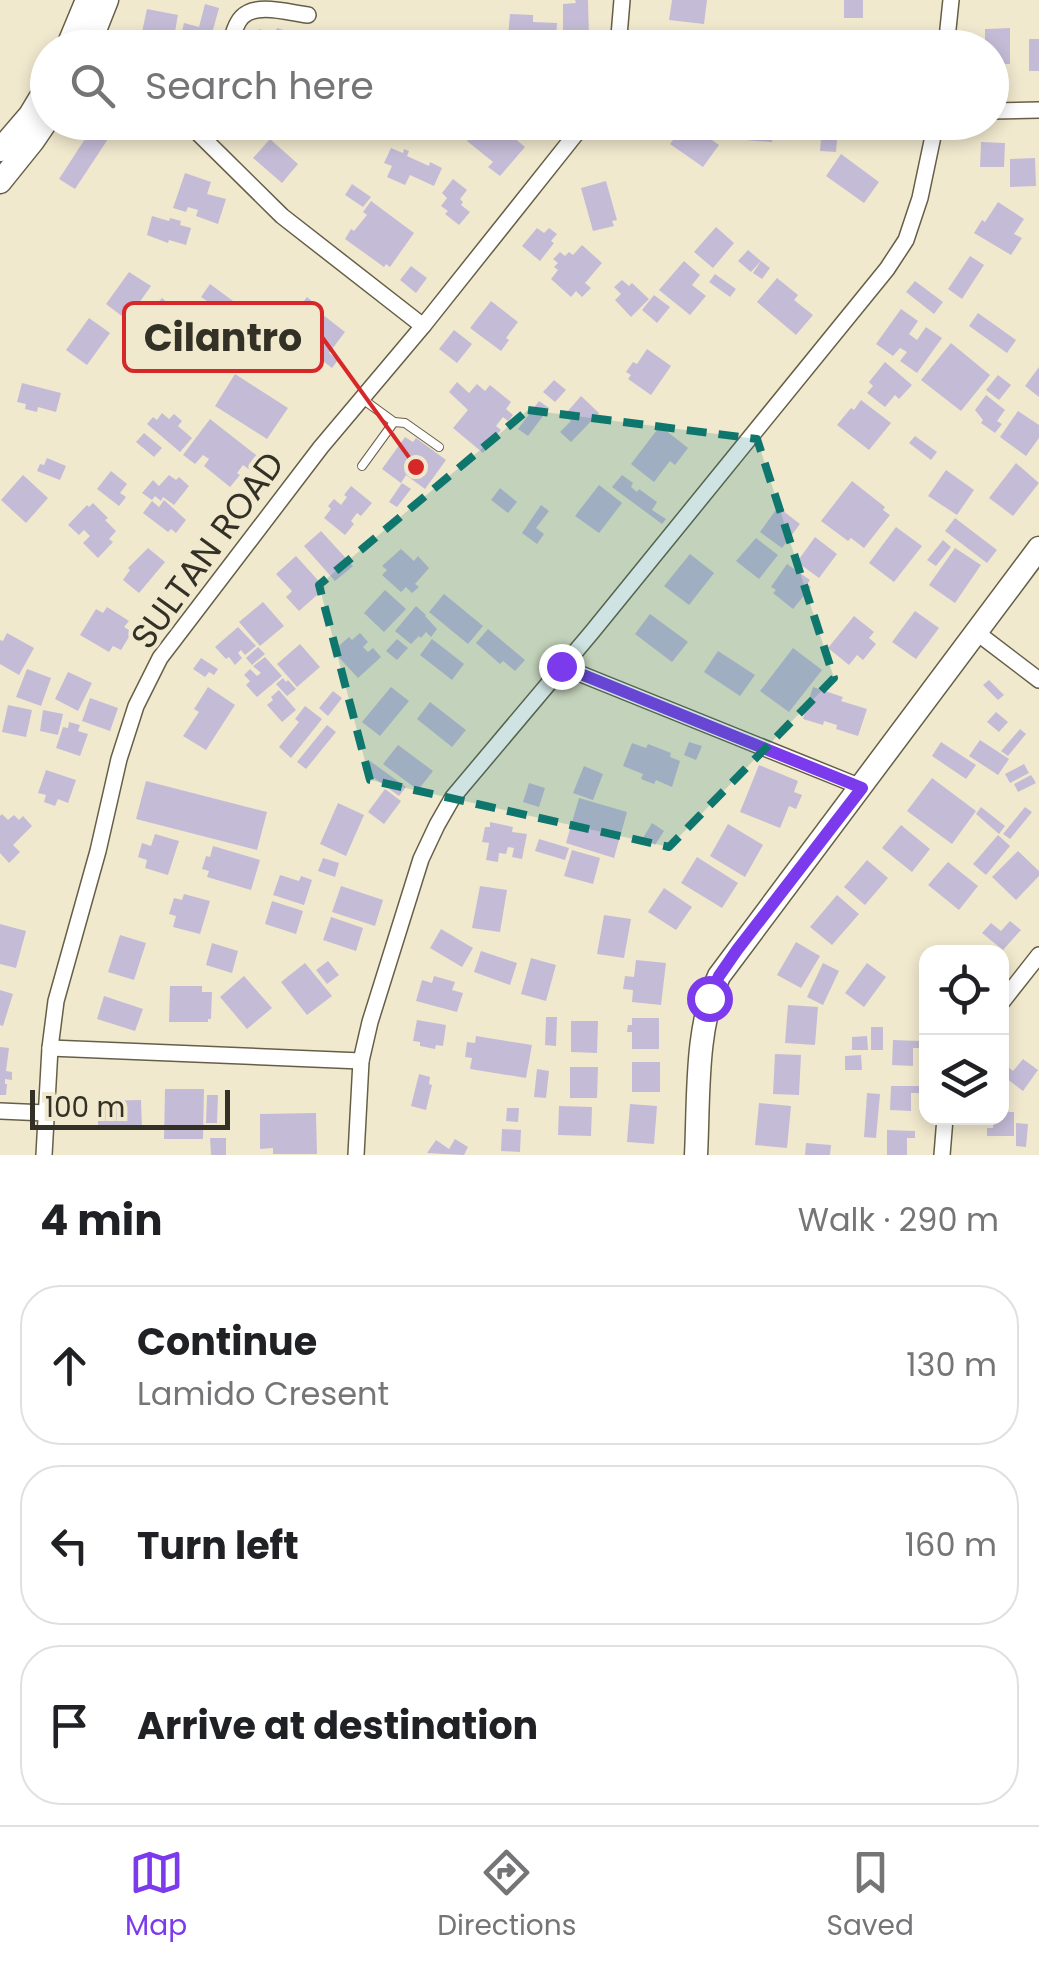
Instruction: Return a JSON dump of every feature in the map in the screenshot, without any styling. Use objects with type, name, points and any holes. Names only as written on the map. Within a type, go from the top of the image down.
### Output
[{"type":"street","points":[[75,30],[86,0]]},
{"type":"street","points":[[95,30],[106,0]]},
{"type":"street","points":[[620,30],[622,0]]},
{"type":"street","points":[[948,30],[952,0]]},
{"type":"street","points":[[235,30],[246,13],[257,10],[308,15]]},
{"type":"street","points":[[1009,111],[1039,110]]},
{"type":"street","points":[[0,150],[30,114]]},
{"type":"street","points":[[0,182],[34,140]]},
{"type":"street","points":[[211,140],[282,216],[423,326]]},
{"type":"street","name":"SULTAN ROAD","points":[[44,1155],[56,1000],[119,760],[136,706],[160,658],[320,447],[423,326],[570,140]]},
{"type":"street","points":[[356,1155],[362,1061],[370,1022],[421,859],[436,825],[453,797],[888,269],[911,226],[932,140]]},
{"type":"street","points":[[696,1155],[703,1030],[709,998],[719,976],[1039,548]]},
{"type":"street","points":[[976,632],[1039,680]]},
{"type":"street","points":[[561,666],[862,788]]},
{"type":"street","points":[[1009,993],[1039,955]]},
{"type":"street","points":[[50,1048],[362,1061]]},
{"type":"street","points":[[0,1111],[46,1112]]},
{"type":"street","points":[[942,1155],[944,1125]]},
{"type":"lane","points":[[360,398],[439,447]]},
{"type":"lane","points":[[362,466],[394,422]]},
{"type":"highlighted area","points":[[528,410],[757,439],[834,678],[669,847],[370,780],[319,585]]},
{"type":"building","points":[[575,0],[588,0],[589,30],[563,30],[563,4],[576,3]]},
{"type":"building","points":[[672,0],[707,0],[704,24],[669,20]]},
{"type":"building","points":[[844,0],[863,0],[863,18],[844,18]]},
{"type":"building","points":[[205,4],[219,8],[213,30],[182,30],[184,23],[199,27]]},
{"type":"building","points":[[147,9],[178,15],[175,30],[142,30]]},
{"type":"building","points":[[510,14],[533,15],[533,22],[557,23],[557,30],[509,30]]},
{"type":"building","points":[[1010,28],[1010,64],[1009,30],[985,29]]},
{"type":"building","points":[[1029,39],[1039,39],[1039,71],[1029,71]]},
{"type":"building","points":[[84,140],[107,140],[75,189],[59,179]]},
{"type":"building","points":[[271,140],[298,164],[282,183],[253,158]]},
{"type":"building","points":[[517,140],[525,147],[500,176],[488,167],[493,162],[467,141]]},
{"type":"building","points":[[673,140],[712,140],[719,145],[703,167],[670,144]]},
{"type":"building","points":[[821,140],[837,140],[836,152],[820,151]]},
{"type":"building","points":[[981,142],[1005,143],[1004,167],[980,167]]},
{"type":"building","points":[[391,148],[403,153],[404,149],[409,151],[407,156],[442,168],[434,186],[410,175],[405,185],[387,177],[392,166],[384,163]]},
{"type":"building","points":[[841,154],[879,182],[864,203],[826,176]]},
{"type":"building","points":[[1035,158],[1036,186],[1010,187],[1010,159]]},
{"type":"building","points":[[185,173],[211,182],[207,194],[226,199],[218,224],[196,216],[198,210],[173,208]]},
{"type":"building","points":[[453,179],[467,190],[460,199],[470,212],[459,225],[441,206],[447,198],[442,193]]},
{"type":"building","points":[[606,181],[617,220],[612,221],[614,226],[593,231],[581,188]]},
{"type":"building","points":[[352,184],[371,197],[363,207],[345,195]]},
{"type":"building","points":[[371,201],[414,233],[390,267],[384,267],[345,239],[367,215],[363,212]]},
{"type":"building","points":[[998,202],[1024,219],[1014,234],[1022,238],[1011,255],[974,233]]},
{"type":"building","points":[[152,216],[181,221],[180,225],[191,228],[186,245],[147,235]]},
{"type":"building","points":[[716,227],[734,243],[713,268],[694,252]]},
{"type":"building","points":[[537,228],[544,233],[549,228],[557,234],[540,261],[522,246]]},
{"type":"building","points":[[582,245],[602,263],[585,283],[591,288],[582,297],[576,291],[571,297],[551,279],[558,270],[553,259],[560,252],[573,255]]},
{"type":"building","points":[[748,250],[761,261],[751,272],[738,261]]},
{"type":"building","points":[[970,256],[984,265],[962,299],[948,289]]},
{"type":"building","points":[[684,261],[700,275],[692,285],[706,296],[690,315],[659,290]]},
{"type":"building","points":[[761,261],[770,268],[762,279],[753,273]]},
{"type":"building","points":[[411,266],[427,278],[416,293],[400,280]]},
{"type":"building","points":[[129,272],[151,286],[127,320],[106,304]]},
{"type":"building","points":[[715,274],[736,289],[730,297],[709,282]]},
{"type":"building","points":[[777,278],[798,295],[794,300],[813,315],[796,335],[757,302]]},
{"type":"building","points":[[622,280],[629,286],[632,283],[649,299],[631,317],[615,300],[621,294],[614,287]]},
{"type":"building","points":[[915,281],[943,302],[934,314],[906,292]]},
{"type":"building","points":[[210,284],[233,301],[202,344],[188,333],[183,340],[173,333],[187,315],[192,319],[196,314],[191,310],[198,301],[204,305],[207,301],[201,297]]},
{"type":"building","points":[[654,295],[670,307],[657,323],[642,310]]},
{"type":"building","points":[[307,297],[345,332],[329,353],[338,360],[332,368],[323,361],[315,372],[277,336]]},
{"type":"building","points":[[162,298],[179,313],[159,335],[142,320]]},
{"type":"building","points":[[491,301],[518,322],[501,351],[470,328]]},
{"type":"building","points":[[901,309],[918,321],[909,334],[917,340],[926,327],[942,338],[917,373],[900,361],[907,352],[900,348],[893,356],[876,344]]},
{"type":"building","points":[[978,313],[1016,340],[1007,353],[969,326]]},
{"type":"building","points":[[89,318],[110,333],[87,365],[66,350]]},
{"type":"building","points":[[454,330],[472,344],[457,363],[439,349]]},
{"type":"building","points":[[951,343],[990,375],[961,411],[921,380]]},
{"type":"building","points":[[647,349],[671,366],[651,395],[628,379],[631,375],[626,372]]},
{"type":"building","points":[[885,362],[912,385],[885,407],[867,393],[873,386],[869,382]]},
{"type":"building","points":[[1039,367],[1039,397],[1025,386]]},
{"type":"building","points":[[235,374],[288,408],[267,439],[215,406]]},
{"type":"building","points":[[998,375],[1011,385],[999,400],[986,390]]},
{"type":"building","points":[[554,380],[566,390],[555,402],[543,392]]},
{"type":"building","points":[[457,382],[469,393],[477,384],[485,391],[490,385],[511,402],[506,409],[513,415],[508,421],[503,417],[496,426],[501,430],[483,453],[453,428],[468,410],[449,392]]},
{"type":"building","points":[[22,383],[61,393],[56,412],[38,407],[37,412],[25,409],[26,404],[17,402]]},
{"type":"building","points":[[986,395],[1005,410],[995,433],[981,423],[983,420],[975,410]]},
{"type":"building","points":[[581,396],[599,413],[571,442],[560,432],[571,421],[568,411]]},
{"type":"building","points":[[861,400],[891,423],[869,450],[837,425]]},
{"type":"building","points":[[539,401],[549,408],[528,436],[518,429]]},
{"type":"building","points":[[1018,411],[1039,425],[1039,438],[1026,456],[1000,437]]},
{"type":"building","points":[[162,413],[169,419],[174,414],[182,421],[178,426],[192,438],[180,452],[147,424]]},
{"type":"building","points":[[210,419],[260,458],[250,470],[243,465],[230,487],[204,466],[209,459],[203,455],[195,464],[183,455]]},
{"type":"building","points":[[660,426],[688,448],[675,465],[670,461],[654,482],[631,464]]},
{"type":"building","points":[[144,433],[162,448],[154,457],[136,442]]},
{"type":"building","points":[[915,436],[937,452],[931,460],[909,443]]},
{"type":"building","points":[[405,437],[413,442],[416,438],[446,460],[425,489],[406,475],[401,483],[382,469]]},
{"type":"building","points":[[47,458],[66,466],[60,480],[37,471]]},
{"type":"building","points":[[1016,463],[1039,483],[1013,516],[989,498]]},
{"type":"building","points":[[946,470],[974,490],[957,515],[928,496]]},
{"type":"building","points":[[111,471],[127,484],[120,493],[126,497],[119,506],[97,489]]},
{"type":"building","points":[[23,475],[48,498],[26,523],[1,500]]},
{"type":"building","points":[[169,475],[176,480],[179,477],[189,486],[174,505],[163,497],[161,501],[155,496],[152,500],[142,493],[153,480],[159,486]]},
{"type":"building","points":[[622,475],[637,492],[639,489],[657,502],[652,510],[666,519],[662,524],[612,487]]},
{"type":"building","points":[[852,481],[890,515],[864,548],[821,521]]},
{"type":"building","points":[[402,483],[411,489],[397,507],[389,502]]},
{"type":"building","points":[[599,485],[622,503],[599,533],[575,516]]},
{"type":"building","points":[[351,486],[372,503],[361,516],[357,513],[345,535],[324,518],[331,509],[328,506],[334,499],[341,505]]},
{"type":"building","points":[[500,488],[517,502],[508,513],[491,500]]},
{"type":"building","points":[[164,500],[186,520],[176,533],[171,529],[168,532],[143,513],[152,501],[159,507]]},
{"type":"building","points":[[93,503],[116,531],[109,539],[113,542],[98,558],[83,543],[90,536],[84,530],[79,535],[68,525]]},
{"type":"building","points":[[541,505],[549,511],[536,528],[544,534],[537,544],[522,533]]},
{"type":"building","points":[[778,507],[800,524],[782,548],[760,532]]},
{"type":"building","points":[[955,518],[997,550],[987,563],[945,531]]},
{"type":"building","points":[[896,527],[922,546],[894,582],[869,563]]},
{"type":"building","points":[[321,531],[353,566],[335,581],[304,546]]},
{"type":"building","points":[[815,537],[837,554],[819,578],[797,562]]},
{"type":"building","points":[[756,538],[778,555],[759,579],[736,561]]},
{"type":"building","points":[[943,540],[951,547],[936,566],[927,560]]},
{"type":"building","points":[[148,548],[165,562],[139,593],[123,580],[128,568]]},
{"type":"building","points":[[955,548],[981,565],[955,603],[929,585]]},
{"type":"building","points":[[401,549],[414,561],[418,556],[429,568],[412,593],[406,587],[401,592],[382,575],[387,570],[382,566]]},
{"type":"building","points":[[690,554],[714,573],[689,605],[664,586]]},
{"type":"building","points":[[296,556],[325,588],[299,611],[286,597],[292,591],[276,574]]},
{"type":"building","points":[[787,564],[810,580],[807,584],[811,587],[793,609],[771,587]]},
{"type":"building","points":[[385,590],[406,609],[384,632],[364,613]]},
{"type":"building","points":[[444,594],[483,626],[468,644],[429,612]]},
{"type":"building","points":[[263,602],[284,626],[260,646],[239,622]]},
{"type":"building","points":[[416,606],[437,629],[431,637],[426,632],[411,644],[395,631]]},
{"type":"building","points":[[107,607],[129,621],[124,627],[132,632],[121,650],[113,646],[109,652],[80,635],[96,609],[103,613]]},
{"type":"building","points":[[915,611],[939,628],[916,659],[892,642]]},
{"type":"building","points":[[650,614],[688,642],[672,662],[635,634]]},
{"type":"building","points":[[854,616],[874,632],[869,638],[876,644],[863,660],[857,655],[849,665],[828,648]]},
{"type":"building","points":[[238,627],[256,646],[245,655],[241,650],[238,653],[242,658],[235,665],[215,647]]},
{"type":"building","points":[[488,629],[525,660],[515,671],[503,661],[500,664],[476,643]]},
{"type":"building","points":[[7,633],[34,648],[19,675],[0,664],[0,640]]},
{"type":"building","points":[[360,633],[368,642],[363,647],[368,652],[373,648],[381,657],[358,678],[333,651]]},
{"type":"building","points":[[397,639],[408,648],[397,660],[386,651]]},
{"type":"building","points":[[432,639],[464,664],[452,680],[420,655]]},
{"type":"building","points":[[300,644],[320,667],[297,687],[277,664]]},
{"type":"building","points":[[258,647],[265,654],[252,665],[246,658]]},
{"type":"building","points":[[793,648],[822,670],[789,712],[760,691]]},
{"type":"building","points":[[718,651],[755,675],[740,696],[704,672]]},
{"type":"building","points":[[265,657],[282,676],[257,697],[246,685],[250,681],[244,675],[250,669],[257,676],[261,673],[253,666]]},
{"type":"building","points":[[201,658],[218,669],[214,675],[209,672],[205,677],[193,669]]},
{"type":"building","points":[[27,669],[51,678],[41,706],[16,697]]},
{"type":"building","points":[[68,672],[92,683],[78,711],[55,699]]},
{"type":"building","points":[[283,678],[296,689],[287,696],[276,684]]},
{"type":"building","points":[[989,680],[1004,695],[998,700],[983,685]]},
{"type":"building","points":[[208,687],[235,705],[206,750],[183,736],[199,712],[194,709]]},
{"type":"building","points":[[391,687],[409,701],[380,736],[362,722]]},
{"type":"building","points":[[813,687],[867,709],[858,736],[836,729],[837,725],[803,719]]},
{"type":"building","points":[[279,690],[296,710],[282,722],[267,705]]},
{"type":"building","points":[[333,691],[342,698],[328,716],[319,708]]},
{"type":"building","points":[[90,698],[118,708],[110,731],[82,721]]},
{"type":"building","points":[[430,702],[466,730],[452,747],[417,719]]},
{"type":"building","points":[[8,705],[32,710],[26,737],[2,732]]},
{"type":"building","points":[[305,706],[322,719],[291,758],[279,747],[299,722],[295,719]]},
{"type":"building","points":[[43,710],[63,714],[58,735],[40,731]]},
{"type":"building","points":[[996,712],[1008,722],[999,732],[987,722]]},
{"type":"building","points":[[69,722],[80,725],[78,731],[88,734],[80,756],[56,748],[63,727],[68,728]]},
{"type":"building","points":[[327,725],[336,732],[306,769],[297,762]]},
{"type":"building","points":[[1020,729],[1026,734],[1008,756],[1001,751]]},
{"type":"building","points":[[980,740],[1009,759],[998,775],[969,756]]},
{"type":"building","points":[[689,742],[702,746],[696,760],[684,755]]},
{"type":"building","points":[[941,742],[976,765],[966,779],[932,756]]},
{"type":"building","points":[[632,743],[646,748],[648,744],[680,761],[672,787],[641,779],[643,774],[623,766]]},
{"type":"building","points":[[398,745],[433,771],[418,790],[383,764]]},
{"type":"building","points":[[370,761],[406,787],[399,796],[363,770]]},
{"type":"building","points":[[1024,764],[1029,773],[1010,783],[1005,774]]},
{"type":"building","points":[[759,765],[798,781],[794,792],[802,795],[796,809],[789,806],[780,828],[740,812]]},
{"type":"building","points":[[584,766],[603,774],[593,800],[573,793]]},
{"type":"building","points":[[46,770],[76,780],[68,803],[58,799],[55,806],[44,802],[46,795],[38,793]]},
{"type":"building","points":[[1031,775],[1036,783],[1018,792],[1014,784]]},
{"type":"building","points":[[932,778],[976,811],[952,844],[907,811]]},
{"type":"building","points":[[146,781],[267,812],[257,850],[136,819]]},
{"type":"building","points":[[529,783],[545,788],[539,807],[523,802]]},
{"type":"building","points":[[385,789],[401,801],[384,824],[368,812]]},
{"type":"building","points":[[579,798],[627,812],[614,858],[566,843]]},
{"type":"building","points":[[338,803],[364,815],[346,856],[320,844]]},
{"type":"building","points":[[981,807],[1005,826],[999,834],[976,814]]},
{"type":"building","points":[[1025,807],[1032,812],[1010,839],[1003,834]]},
{"type":"building","points":[[2,814],[8,820],[14,815],[19,820],[23,816],[32,826],[13,845],[20,852],[9,863],[0,853]]},
{"type":"building","points":[[490,822],[527,834],[522,859],[512,857],[514,848],[508,847],[506,854],[499,853],[498,862],[486,860],[489,843],[482,842]]},
{"type":"building","points":[[652,823],[664,831],[655,845],[643,838]]},
{"type":"building","points":[[728,824],[763,845],[745,877],[710,856]]},
{"type":"building","points":[[901,825],[930,849],[912,872],[882,848]]},
{"type":"building","points":[[155,834],[179,841],[168,875],[145,868],[147,860],[138,857],[142,843],[151,846]]},
{"type":"building","points":[[998,835],[1010,846],[986,875],[973,864]]},
{"type":"building","points":[[539,839],[569,848],[565,860],[535,851]]},
{"type":"building","points":[[213,846],[260,860],[251,890],[207,877],[209,871],[202,869]]},
{"type":"building","points":[[572,850],[600,858],[593,884],[564,876]]},
{"type":"building","points":[[1018,851],[1039,871],[1039,876],[1016,900],[992,877]]},
{"type":"building","points":[[697,857],[738,883],[722,908],[681,883]]},
{"type":"building","points":[[323,858],[339,863],[335,877],[318,871]]},
{"type":"building","points":[[867,860],[888,878],[865,905],[844,887]]},
{"type":"building","points":[[948,862],[978,886],[959,910],[928,885]]},
{"type":"building","points":[[280,875],[312,880],[304,905],[273,895]]},
{"type":"building","points":[[341,886],[383,900],[375,926],[332,912]]},
{"type":"building","points":[[480,886],[507,890],[500,932],[472,928]]},
{"type":"building","points":[[664,888],[692,907],[676,930],[648,912]]},
{"type":"building","points":[[184,894],[210,901],[200,934],[173,927],[176,916],[169,914],[174,898],[182,900]]},
{"type":"building","points":[[837,895],[859,914],[832,945],[810,927]]},
{"type":"building","points":[[272,901],[303,911],[296,934],[265,924]]},
{"type":"building","points":[[604,915],[631,919],[624,958],[597,954]]},
{"type":"building","points":[[331,917],[363,928],[356,951],[323,940]]},
{"type":"building","points":[[1010,921],[1021,930],[1008,945],[997,945],[982,933],[991,923],[1001,931]]},
{"type":"building","points":[[0,924],[26,931],[16,968],[0,964]]},
{"type":"building","points":[[441,929],[473,948],[462,967],[430,948]]},
{"type":"building","points":[[120,935],[146,943],[134,980],[108,972]]},
{"type":"building","points":[[796,942],[820,956],[801,988],[777,975]]},
{"type":"building","points":[[212,943],[238,951],[232,973],[206,965]]},
{"type":"building","points":[[481,951],[517,963],[510,985],[474,972]]},
{"type":"building","points":[[531,958],[556,965],[546,1001],[521,994]]},
{"type":"building","points":[[636,960],[666,963],[661,1005],[632,1002],[633,990],[623,989],[625,976],[634,977]]},
{"type":"building","points":[[328,961],[339,975],[327,984],[316,970]]},
{"type":"building","points":[[305,963],[332,996],[307,1015],[281,982]]},
{"type":"building","points":[[823,963],[839,971],[823,1005],[807,997]]},
{"type":"building","points":[[867,963],[886,977],[864,1007],[845,993]]},
{"type":"building","points":[[244,976],[272,1008],[247,1029],[220,997]]},
{"type":"building","points":[[434,976],[455,982],[452,990],[463,993],[457,1012],[416,1001],[422,980],[432,983]]},
{"type":"building","points":[[170,986],[202,986],[202,992],[212,992],[211,1019],[169,1022]]},
{"type":"building","points":[[0,990],[13,994],[3,1026],[0,1025]]},
{"type":"building","points":[[104,996],[143,1009],[135,1031],[97,1019]]},
{"type":"building","points":[[788,1005],[818,1007],[815,1045],[785,1043]]},
{"type":"building","points":[[546,1017],[557,1017],[556,1046],[545,1045]]},
{"type":"building","points":[[632,1018],[659,1018],[659,1049],[632,1049],[632,1032],[627,1032]]},
{"type":"building","points":[[417,1020],[446,1025],[443,1046],[436,1045],[435,1049],[413,1041]]},
{"type":"building","points":[[571,1021],[598,1021],[597,1053],[571,1052]]},
{"type":"building","points":[[871,1027],[883,1027],[883,1050],[871,1050]]},
{"type":"building","points":[[476,1036],[532,1045],[526,1078],[470,1069],[472,1058],[465,1057],[467,1042],[475,1043]]},
{"type":"building","points":[[867,1036],[868,1050],[852,1050],[852,1037]]},
{"type":"building","points":[[893,1040],[919,1041],[919,1048],[913,1048],[913,1066],[892,1065]]},
{"type":"building","points":[[0,1047],[9,1048],[6,1071],[12,1072],[12,1080],[5,1079],[6,1095],[0,1095]]},
{"type":"building","points":[[775,1054],[801,1055],[799,1095],[773,1094]]},
{"type":"building","points":[[861,1055],[862,1070],[845,1070],[845,1056]]},
{"type":"building","points":[[1023,1059],[1038,1070],[1023,1091],[1009,1080],[1009,1068],[1013,1071]]},
{"type":"building","points":[[632,1062],[660,1062],[660,1092],[632,1092]]},
{"type":"building","points":[[570,1067],[598,1067],[597,1098],[570,1098]]},
{"type":"building","points":[[537,1069],[549,1071],[546,1098],[534,1097]]},
{"type":"building","points":[[419,1074],[430,1077],[432,1085],[426,1110],[411,1106]]},
{"type":"building","points":[[891,1086],[919,1086],[919,1093],[911,1093],[911,1111],[890,1110]]},
{"type":"building","points":[[165,1089],[204,1089],[203,1139],[164,1139]]},
{"type":"building","points":[[867,1093],[880,1094],[876,1138],[864,1137]]},
{"type":"building","points":[[207,1095],[218,1095],[217,1123],[206,1123]]},
{"type":"building","points":[[141,1100],[142,1129],[98,1130],[98,1101]]},
{"type":"building","points":[[759,1103],[791,1106],[787,1148],[755,1145]]},
{"type":"building","points":[[630,1104],[657,1106],[654,1144],[627,1142]]},
{"type":"building","points":[[559,1106],[592,1107],[591,1136],[558,1135]]},
{"type":"building","points":[[507,1108],[519,1108],[518,1122],[506,1121]]},
{"type":"building","points":[[1009,1112],[1014,1112],[1014,1136],[987,1136],[987,1128],[1009,1125]]},
{"type":"building","points":[[316,1113],[317,1154],[273,1154],[273,1148],[260,1149],[260,1114]]},
{"type":"building","points":[[1016,1123],[1028,1124],[1026,1147],[1016,1146]]},
{"type":"building","points":[[502,1129],[521,1130],[520,1152],[501,1151]]},
{"type":"building","points":[[887,1130],[915,1131],[915,1138],[907,1138],[907,1155],[887,1155]]},
{"type":"building","points":[[210,1138],[226,1138],[226,1155],[211,1155]]},
{"type":"building","points":[[455,1139],[468,1147],[464,1155],[427,1153],[436,1140],[449,1149]]},
{"type":"building","points":[[806,1143],[831,1145],[830,1155],[805,1155]]},
{"type":"place","name":"Cilantro","points":[[416,467]]},
{"type":"route","points":[[561,666],[862,788],[737,950],[709,998]]}]
